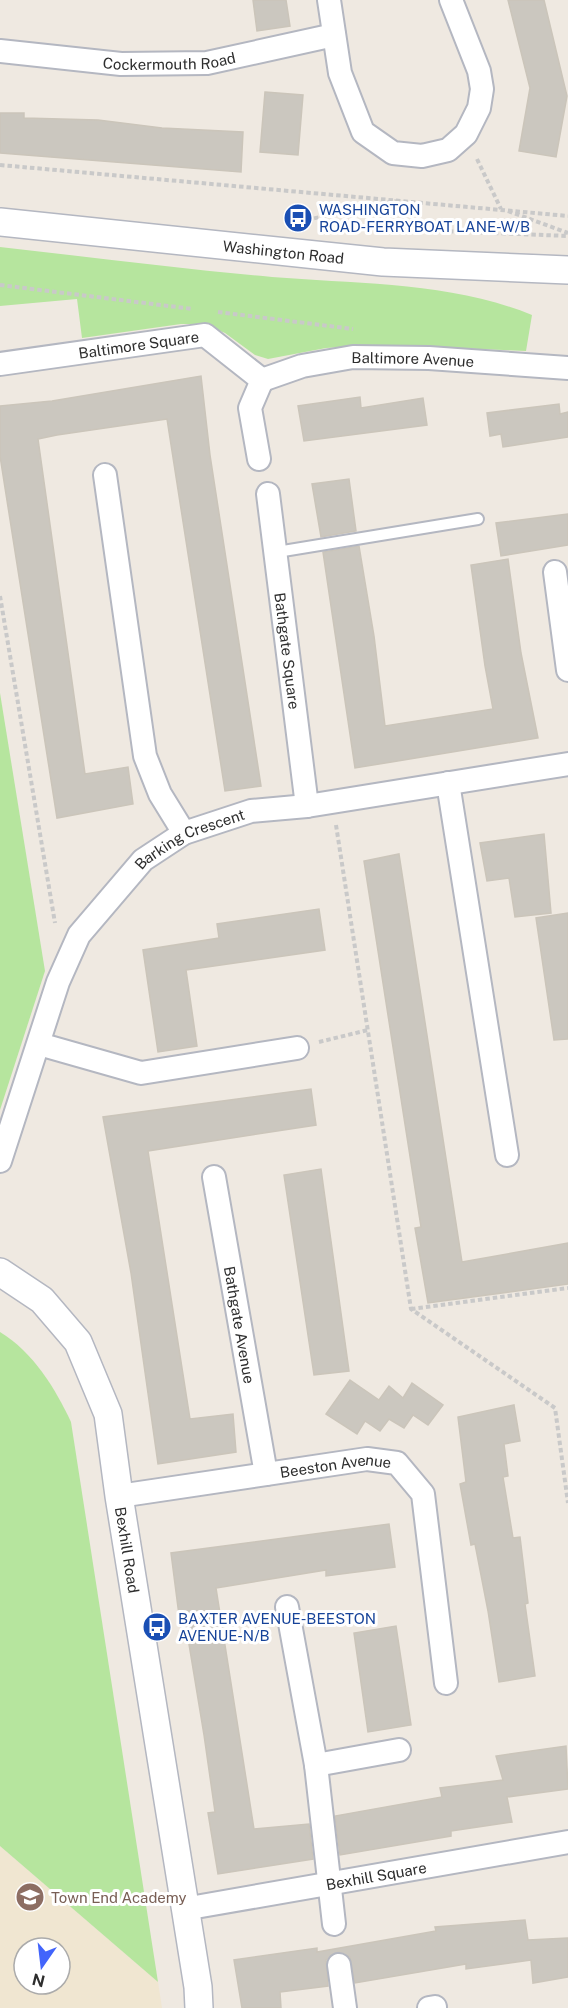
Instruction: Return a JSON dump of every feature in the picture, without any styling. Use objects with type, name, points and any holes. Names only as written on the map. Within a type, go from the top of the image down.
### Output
[{"type":"street","points":[[329,0],[340,73],[363,132],[393,153],[422,156],[448,150],[465,134],[479,108],[482,89],[479,70],[451,0]]},
{"type":"street","name":"Cockermouth Road","points":[[0,51],[121,64],[207,63],[334,35]]},
{"type":"street","name":"Washington Road","points":[[0,222],[383,262],[568,270]]},
{"type":"street","name":"Baltimore Square","points":[[0,364],[205,335],[262,380]]},
{"type":"street","name":"Baltimore Avenue","points":[[262,380],[302,366],[353,357],[429,358],[568,368]]},
{"type":"street","points":[[259,459],[250,408],[262,380]]},
{"type":"street","points":[[105,475],[145,756],[160,794],[184,833]]},
{"type":"street","name":"Bathgate Square","points":[[268,494],[307,806]]},
{"type":"street","points":[[555,572],[568,670]]},
{"type":"street","name":"Barking Crescent","points":[[0,1161],[62,972],[79,936],[143,860],[184,833],[250,811],[307,806],[568,764]]},
{"type":"street","points":[[448,783],[507,1155]]},
{"type":"street","points":[[39,1044],[141,1073],[297,1048]]},
{"type":"street","name":"Bathgate Avenue","points":[[214,1177],[266,1474]]},
{"type":"street","name":"Bexhill Road","points":[[0,1272],[42,1300],[78,1342],[108,1414],[119,1496],[198,1987],[199,2008]]},
{"type":"street","name":"Beeston Avenue","points":[[119,1496],[367,1459],[397,1463],[423,1494],[446,1683]]},
{"type":"street","points":[[287,1607],[315,1765],[334,1924]]},
{"type":"street","points":[[315,1765],[399,1750]]},
{"type":"street","name":"Bexhill Square","points":[[184,1909],[568,1842]]},
{"type":"street","points":[[339,1965],[345,2008]]},
{"type":"lane","points":[[277,552],[478,519]]},
{"type":"path","points":[[465,134],[501,209],[568,234]]},
{"type":"path","points":[[0,165],[568,216]]},
{"type":"path","points":[[306,226],[282,225],[400,200]]},
{"type":"path","points":[[342,227],[568,234]]},
{"type":"path","points":[[0,285],[195,309]]},
{"type":"path","points":[[207,310],[361,330]]},
{"type":"path","points":[[0,596],[62,972]]},
{"type":"path","points":[[333,800],[411,1309],[555,1408],[568,1503]]},
{"type":"path","points":[[297,1048],[368,1030]]},
{"type":"path","points":[[411,1309],[568,1288]]},
{"type":"shaded area","name":"Town End Academy","points":[[0,1846],[158,1982],[162,2008],[0,2008]]},
{"type":"green space","points":[[0,247],[238,274],[437,290],[501,304],[532,315],[526,351],[375,345],[326,348],[268,359],[255,355],[225,333],[204,324],[181,324],[82,338],[77,299],[0,306]]},
{"type":"green space","points":[[0,693],[45,971],[0,1110]]},
{"type":"green space","points":[[0,1332],[33,1360],[58,1396],[71,1422],[158,1982],[0,1846]]},
{"type":"building","points":[[253,0],[286,0],[290,26],[257,31]]},
{"type":"building","points":[[508,0],[544,0],[567,96],[556,157],[519,151],[530,88]]},
{"type":"building","points":[[265,92],[303,95],[298,155],[260,152]]},
{"type":"building","points":[[0,113],[24,113],[24,118],[98,120],[162,128],[243,132],[241,172],[0,153]]},
{"type":"building","points":[[201,376],[210,455],[261,786],[225,791],[167,419],[57,435],[38,439],[85,774],[128,767],[133,804],[57,818],[0,456],[0,406],[52,401]]},
{"type":"building","points":[[360,397],[361,408],[423,398],[427,425],[304,441],[298,406]]},
{"type":"building","points":[[559,404],[560,414],[568,412],[568,437],[503,447],[501,434],[490,436],[487,413]]},
{"type":"building","points":[[349,479],[356,531],[321,537],[312,484]]},
{"type":"building","points":[[568,514],[568,545],[501,556],[496,523]]},
{"type":"building","points":[[359,546],[374,636],[385,726],[493,709],[471,565],[508,559],[521,653],[538,738],[355,768],[323,552]]},
{"type":"building","points":[[544,834],[551,913],[515,917],[509,878],[487,881],[480,843]]},
{"type":"building","points":[[399,854],[462,1262],[568,1243],[568,1284],[428,1303],[415,1228],[421,1227],[364,861]]},
{"type":"building","points":[[319,909],[325,950],[186,970],[197,1046],[158,1052],[143,950],[219,938],[217,924]]},
{"type":"building","points":[[568,913],[568,1039],[554,1040],[536,918]]},
{"type":"building","points":[[311,1089],[316,1125],[148,1151],[190,1419],[233,1414],[236,1452],[158,1464],[131,1273],[103,1117]]},
{"type":"building","points":[[321,1169],[349,1371],[314,1375],[284,1175]]},
{"type":"building","points":[[350,1380],[379,1400],[389,1386],[403,1398],[412,1383],[443,1405],[428,1425],[413,1415],[404,1428],[389,1419],[380,1431],[365,1421],[357,1434],[326,1414]]},
{"type":"building","points":[[514,1405],[520,1441],[504,1444],[508,1476],[503,1477],[513,1538],[520,1537],[528,1603],[525,1604],[535,1676],[499,1682],[475,1544],[471,1545],[460,1484],[466,1482],[458,1417]]},
{"type":"building","points":[[389,1524],[395,1567],[326,1576],[326,1570],[216,1588],[254,1829],[309,1824],[313,1859],[218,1874],[208,1813],[215,1812],[204,1735],[184,1614],[179,1615],[171,1553]]},
{"type":"building","points":[[396,1626],[411,1725],[368,1732],[354,1633]]},
{"type":"building","points":[[566,1746],[568,1789],[507,1797],[512,1822],[451,1831],[451,1836],[340,1855],[335,1816],[442,1797],[440,1788],[503,1780],[496,1756]]},
{"type":"building","points":[[525,1920],[528,1940],[568,1938],[568,1977],[533,1983],[531,1960],[466,1969],[466,1964],[355,1983],[350,1957],[338,1952],[326,1960],[328,1986],[280,1992],[281,2008],[242,2008],[234,1960],[317,1948],[317,1952],[436,1931],[435,1927]]},
{"type":"place","name":"WASHINGTON ROAD-FERRYBOAT LANE-W/B","points":[[298,218]]},
{"type":"place","name":"BAXTER AVENUE-BEESTON AVENUE-N/B","points":[[157,1627]]},
{"type":"place","name":"Town End Academy","points":[[30,1897]]}]
